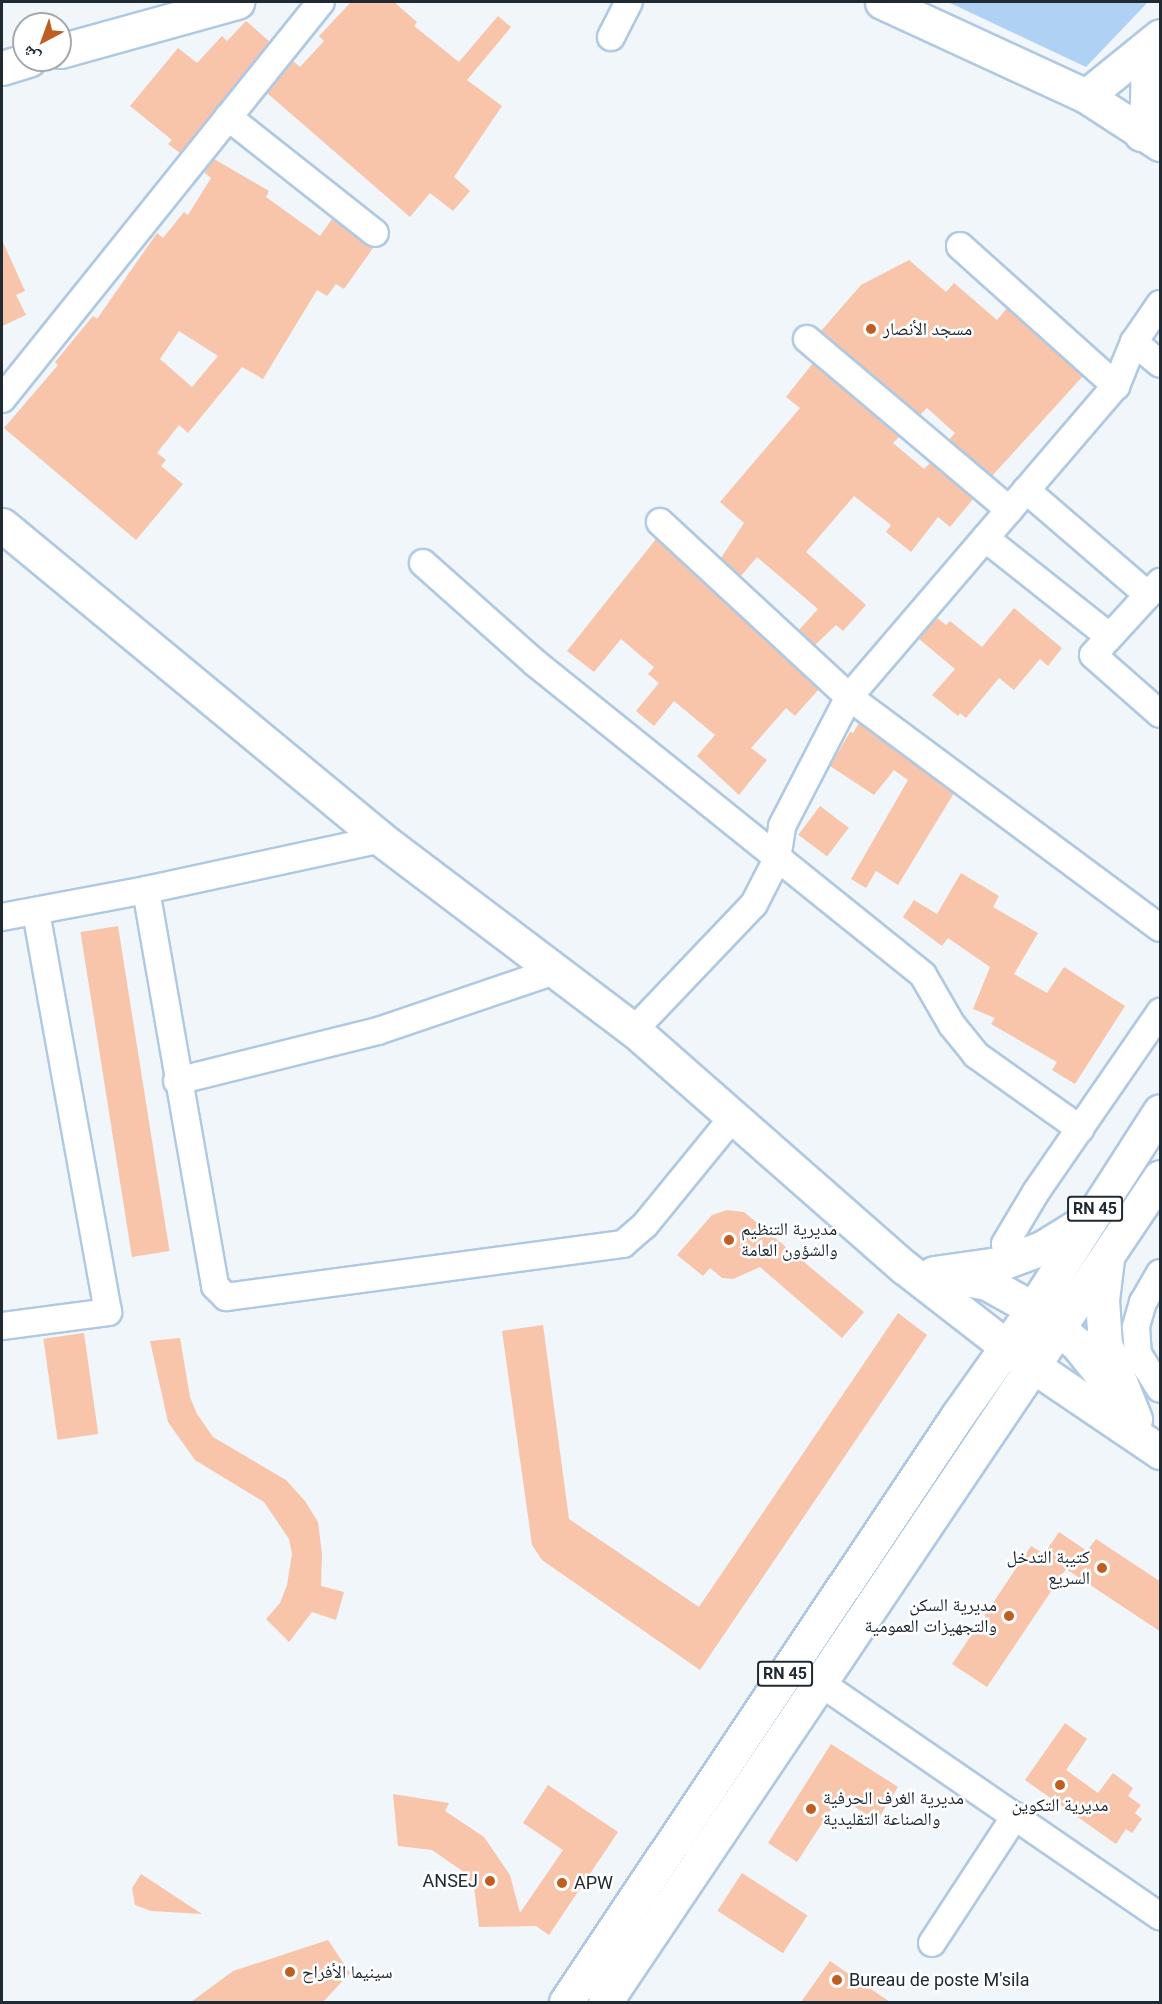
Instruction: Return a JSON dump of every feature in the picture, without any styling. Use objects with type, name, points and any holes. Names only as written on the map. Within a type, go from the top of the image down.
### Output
[{"type":"main road","points":[[72,48],[237,2]]},
{"type":"main road","points":[[882,2],[1086,96],[1151,139]]},
{"type":"main road","points":[[1086,96],[1154,43]]},
{"type":"main road","points":[[1151,139],[1147,102],[1154,43]]},
{"type":"main road","points":[[2,525],[381,839],[634,1030],[733,1117],[919,1270],[1006,1346],[1149,1439]]},
{"type":"main road","name":"RN 45","points":[[566,2002],[1033,1309],[1086,1222],[1161,1111]]},
{"type":"main road","name":"RN 45","points":[[605,2002],[1161,1178]]},
{"type":"main road","points":[[919,1270],[987,1267],[1042,1248],[1086,1222]]},
{"type":"main road","points":[[1108,1254],[1102,1300],[1106,1344],[1149,1439]]},
{"type":"main road","points":[[919,1270],[987,1283],[1033,1309],[1059,1328],[1077,1344],[1149,1439]]},
{"type":"main road","points":[[716,1777],[744,1796]]},
{"type":"street","points":[[2,399],[321,2]]},
{"type":"street","points":[[611,37],[629,2]]},
{"type":"street","points":[[228,117],[375,232]]},
{"type":"street","points":[[960,246],[1116,386]]},
{"type":"street","points":[[634,1030],[754,904],[777,859],[782,826],[849,697],[1116,386],[1134,342],[1161,304]]},
{"type":"street","points":[[807,339],[1009,510]]},
{"type":"street","points":[[1134,342],[1161,364]]},
{"type":"street","points":[[1026,490],[1154,588],[1093,655],[1161,714]]},
{"type":"street","points":[[660,522],[849,697],[1161,928]]},
{"type":"street","points":[[985,538],[1110,637]]},
{"type":"street","points":[[423,562],[534,662],[923,975],[952,1025],[976,1054],[1080,1129]]},
{"type":"street","points":[[2,917],[146,890],[381,839]]},
{"type":"street","points":[[146,890],[177,1081],[215,1286],[233,1299],[623,1244],[645,1225],[733,1117]]},
{"type":"street","points":[[2,1326],[108,1312],[36,911]]},
{"type":"street","points":[[177,1081],[378,1032],[557,970]]},
{"type":"street","points":[[1009,1260],[1005,1244],[1080,1129],[1161,1012]]},
{"type":"street","points":[[1161,1273],[1143,1302],[1136,1327],[1138,1354],[1161,1389]]},
{"type":"street","points":[[819,1682],[1161,1916]]},
{"type":"street","points":[[932,1943],[1015,1816]]},
{"type":"shaded area","points":[[948,2],[1148,2],[1086,67]]},
{"type":"building","points":[[351,2],[394,2],[417,22],[414,26],[459,62],[498,16],[511,27],[467,80],[502,106],[454,177],[470,191],[453,211],[430,193],[410,217],[267,93],[293,61],[300,67],[324,41],[319,36]]},
{"type":"building","points":[[246,21],[270,42],[180,153],[168,144],[172,140],[130,106],[178,48],[197,63],[222,36],[227,41]]},
{"type":"building","points":[[214,159],[269,191],[266,197],[320,236],[332,219],[373,248],[344,289],[336,284],[327,296],[317,290],[263,379],[242,367],[188,433],[179,425],[157,453],[166,460],[161,466],[183,484],[136,540],[4,428],[58,365],[55,362],[93,316],[97,319],[157,233],[163,238],[184,212],[188,215],[211,178],[204,172]],"holes":[[[179,331],[218,356],[192,387],[160,359]]]},
{"type":"building","points":[[2,240],[25,291],[16,295],[26,315],[2,326]]},
{"type":"building","points":[[909,260],[946,292],[954,283],[997,320],[1007,308],[1083,376],[992,476],[949,440],[955,433],[927,408],[920,415],[821,331],[861,285]]},
{"type":"building","points":[[813,363],[899,437],[893,443],[924,469],[930,463],[973,499],[950,527],[938,517],[911,552],[886,532],[891,525],[854,496],[806,552],[866,605],[843,631],[836,625],[815,645],[799,630],[818,609],[757,557],[741,576],[721,558],[744,523],[720,502],[800,408],[786,397]]},
{"type":"building","points":[[656,539],[819,689],[795,716],[786,708],[751,748],[767,760],[739,795],[697,756],[715,735],[674,701],[654,726],[636,711],[659,683],[648,674],[654,667],[621,639],[594,672],[567,651]]},
{"type":"building","points":[[1014,608],[1062,648],[1048,666],[1040,659],[1014,690],[999,678],[966,718],[960,713],[958,716],[932,695],[955,669],[919,639],[937,618],[946,625],[950,621],[982,647]]},
{"type":"building","points":[[859,723],[954,793],[898,885],[876,871],[866,888],[851,879],[908,780],[894,770],[874,795],[830,766],[850,732],[853,733]]},
{"type":"building","points":[[820,806],[849,828],[827,856],[798,835]]},
{"type":"building","points":[[961,873],[999,896],[993,907],[1038,933],[1014,974],[1047,993],[1064,967],[1125,1006],[1075,1084],[1052,1070],[1057,1062],[991,1024],[995,1018],[973,1009],[990,967],[948,938],[942,946],[903,917],[914,900],[937,914]]},
{"type":"building","points":[[118,926],[169,1251],[132,1257],[80,932]]},
{"type":"building","points":[[727,1210],[744,1212],[864,1312],[842,1338],[760,1267],[733,1279],[722,1278],[710,1268],[703,1276],[677,1255],[712,1215]]},
{"type":"building","points":[[898,1313],[927,1335],[700,1670],[542,1560],[532,1545],[502,1331],[543,1325],[569,1519],[699,1607]]},
{"type":"building","points":[[84,1333],[98,1434],[58,1440],[43,1339]]},
{"type":"building","points":[[180,1338],[190,1397],[197,1414],[213,1437],[286,1480],[305,1501],[318,1522],[322,1554],[321,1586],[344,1592],[336,1620],[312,1612],[289,1642],[266,1619],[280,1603],[287,1585],[292,1554],[289,1539],[264,1502],[195,1460],[168,1422],[150,1341]]},
{"type":"building","points":[[1059,1532],[1087,1551],[1096,1539],[1161,1582],[1161,1632],[1066,1569],[987,1687],[952,1664],[1031,1546],[1044,1554]]},
{"type":"building","name":"مديرية التكوين","points":[[1065,1723],[1087,1739],[1066,1770],[1098,1793],[1113,1773],[1133,1788],[1128,1796],[1141,1805],[1135,1813],[1142,1819],[1132,1833],[1126,1829],[1116,1844],[1025,1780]]},
{"type":"building","name":"مديرية الغرف الحرفية والصناعة التقليدية","points":[[831,1744],[898,1787],[877,1821],[839,1797],[797,1862],[768,1843]]},
{"type":"building","points":[[548,1785],[618,1832],[549,1935],[536,1926],[479,1927],[474,1886],[461,1870],[432,1850],[398,1846],[393,1794],[449,1803],[445,1811],[484,1837],[510,1875],[520,1913],[563,1850],[523,1823]]},
{"type":"building","points":[[742,1873],[807,1915],[783,1953],[717,1911]]},
{"type":"building","points":[[141,1874],[202,1914],[151,1911],[135,1905],[132,1888]]},
{"type":"building","name":"سينيما الأفراح","points":[[328,1940],[350,1973],[323,2002],[191,2002],[233,1971]]},
{"type":"building","name":"Bureau de poste M'sila","points":[[830,1961],[890,2002],[801,2002]]},
{"type":"place","name":"مسجد الأنصار","points":[[871,329]]},
{"type":"place","name":"مديرية التنظيم والشؤون العامة","points":[[729,1240]]},
{"type":"place","name":"كتيبة التدخل السريع","points":[[1102,1568]]},
{"type":"place","name":"مديرية السكن والتجهيزات العمومية","points":[[1009,1616]]},
{"type":"place","name":"مديرية التكوين","points":[[1060,1785]]},
{"type":"place","name":"مديرية الغرف الحرفية والصناعة التقليدية","points":[[811,1809]]},
{"type":"place","name":"ANSEJ","points":[[490,1881]]},
{"type":"place","name":"APW","points":[[562,1883]]},
{"type":"place","name":"سينيما الأفراح","points":[[290,1972]]},
{"type":"place","name":"Bureau de poste M'sila","points":[[837,1980]]}]
